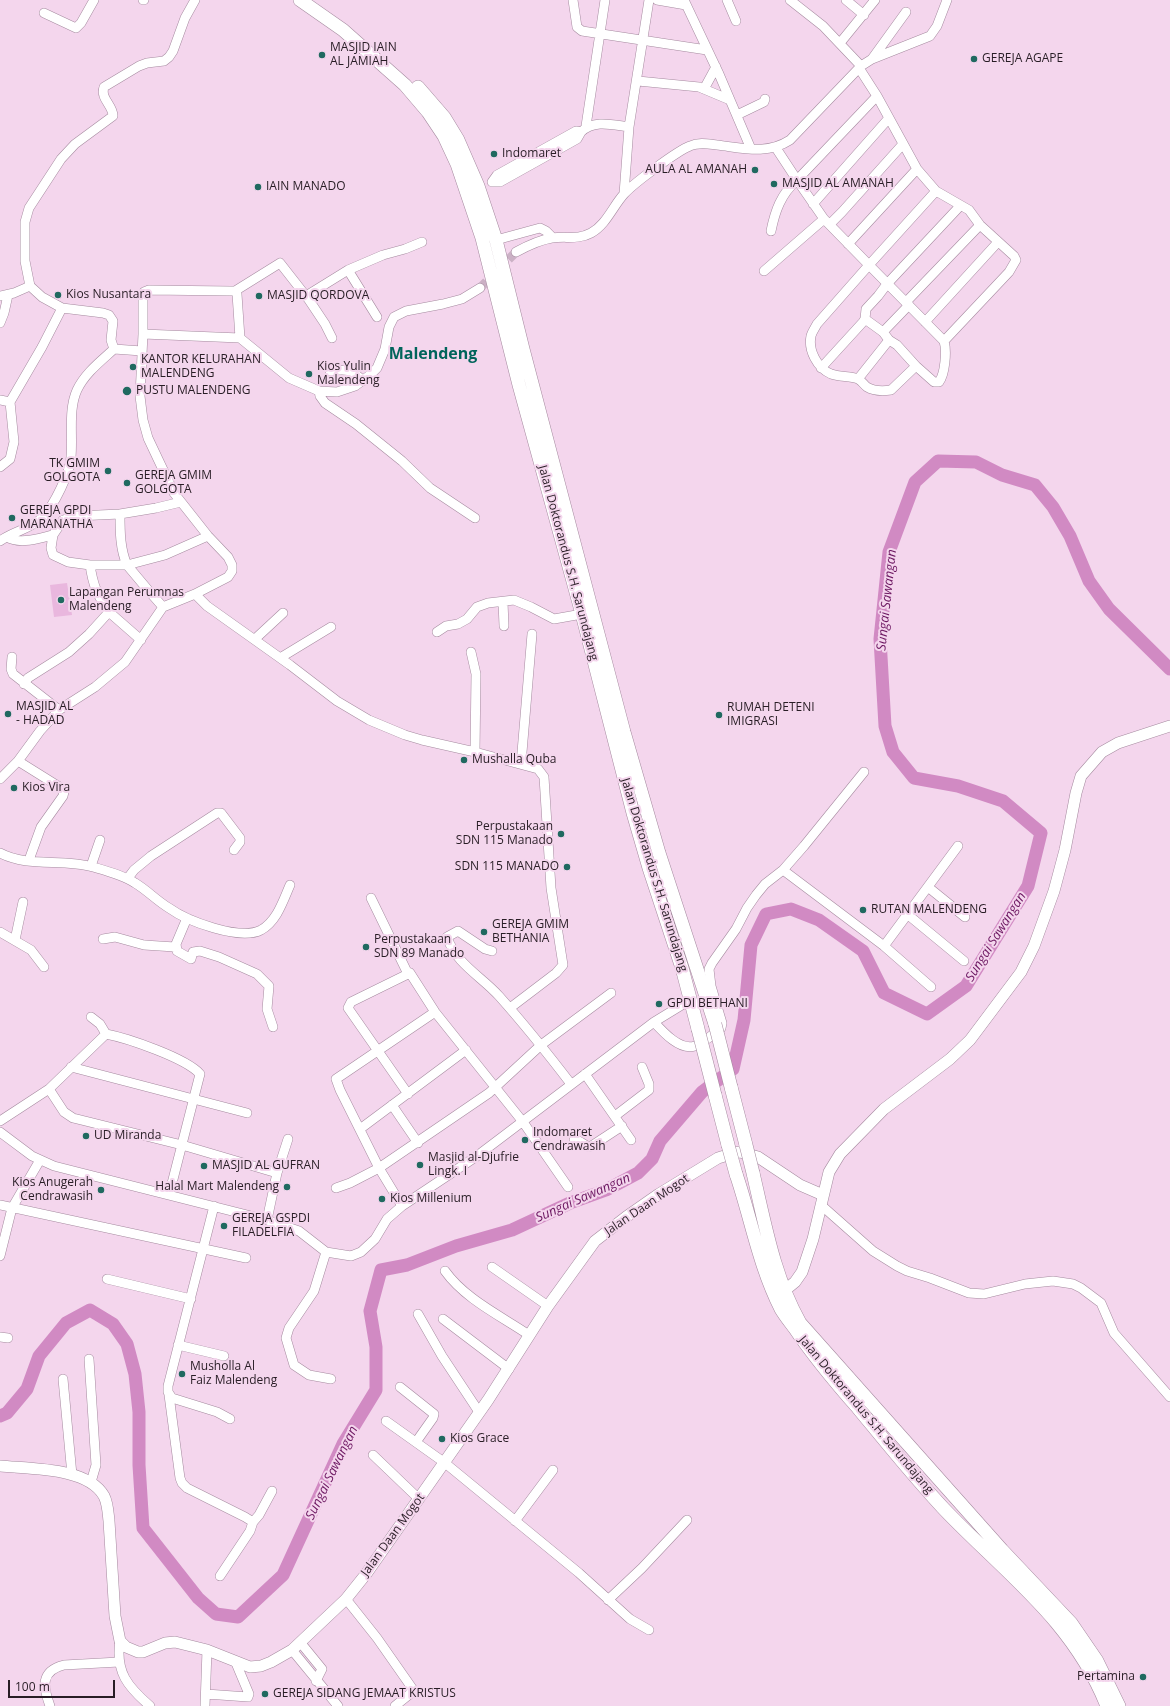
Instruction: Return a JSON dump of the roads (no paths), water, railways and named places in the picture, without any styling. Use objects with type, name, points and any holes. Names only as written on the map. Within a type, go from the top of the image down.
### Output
[{"type":"highway","name":"Jalan Doktorandus S.H. Sarundajang","points":[[300,0],[343,30],[405,85],[428,112],[444,136],[457,164],[482,238],[519,385],[582,614],[598,654],[624,732],[714,1024],[776,1266],[782,1310],[812,1353],[943,1507],[978,1543],[1026,1587],[1068,1635],[1088,1666],[1107,1706]]},
{"type":"highway","name":"Jalan Doktorandus S.H. Sarundajang","points":[[316,0],[349,23],[386,56],[435,106],[458,140],[479,189],[496,240],[521,341],[598,654],[633,813],[649,868],[682,968],[736,1174],[760,1257],[779,1293],[808,1333],[1002,1550],[1072,1623],[1097,1661],[1119,1706]]},
{"type":"main road","points":[[800,1185],[811,1186],[820,1182],[829,1172],[840,1154],[880,1113],[950,1059],[970,1040],[1020,972],[1034,946],[1054,891],[1065,850],[1076,793],[1081,776],[1102,752],[1118,743],[1170,726]]},
{"type":"main road","name":"Jalan Daan Mogot","points":[[120,1641],[126,1647],[138,1652],[143,1652],[175,1642],[207,1650],[236,1663],[250,1667],[261,1666],[271,1662],[296,1646],[346,1599],[445,1462],[509,1369],[548,1306],[595,1241],[659,1194],[718,1158],[734,1153],[750,1154],[758,1157],[822,1200]]},
{"type":"main road","points":[[779,1293],[795,1282],[802,1272],[829,1172]]},
{"type":"main road","points":[[0,1466],[72,1475],[91,1482],[102,1493],[107,1506],[109,1520],[112,1594],[120,1641]]},
{"type":"street","points":[[44,13],[76,28],[81,23],[94,0]]},
{"type":"street","points":[[114,349],[111,340],[113,324],[112,318],[103,313],[62,308],[45,300],[30,286],[25,254],[25,222],[29,208],[61,158],[85,136],[113,116],[113,112],[103,96],[104,88],[139,66],[147,63],[164,61],[170,57],[185,18],[195,0]]},
{"type":"street","points":[[573,0],[578,29],[600,35],[707,50]]},
{"type":"street","points":[[584,129],[600,35],[604,0]]},
{"type":"street","points":[[624,194],[629,127],[638,81],[649,0]]},
{"type":"street","points":[[656,0],[685,3],[716,67],[751,149]]},
{"type":"street","points":[[727,0],[736,20]]},
{"type":"street","points":[[790,0],[823,26],[840,43],[860,67],[917,170],[936,191],[969,210],[980,225],[1014,256],[1016,260],[1009,272],[944,341]]},
{"type":"street","points":[[846,0],[864,15]]},
{"type":"street","points":[[840,43],[875,0]]},
{"type":"street","points":[[516,252],[538,241],[553,238],[578,238],[592,232],[602,223],[624,194],[650,173],[689,146],[704,143],[751,149],[777,150],[790,140],[860,67],[872,59],[930,36],[937,26],[947,0]]},
{"type":"street","points":[[872,59],[906,12]]},
{"type":"street","points":[[704,89],[716,67]]},
{"type":"street","points":[[638,81],[704,89],[730,100]]},
{"type":"street","points":[[771,231],[780,200],[784,194],[876,96]]},
{"type":"street","points":[[737,115],[764,102],[765,99]]},
{"type":"street","points":[[813,204],[889,118]]},
{"type":"street","points":[[479,189],[492,182],[497,175],[576,131],[604,123],[629,127]]},
{"type":"street","points":[[764,271],[827,221],[842,212],[903,144]]},
{"type":"street","points":[[777,150],[813,204],[827,221],[848,244],[887,284],[908,304],[944,341],[946,353],[944,370],[938,382],[934,382],[916,366],[897,345],[889,340],[866,319],[864,314],[866,309],[887,284],[960,206]]},
{"type":"street","points":[[848,244],[917,170]]},
{"type":"street","points":[[916,366],[892,390],[872,389],[867,387],[858,379],[831,374],[821,368],[812,353],[811,336],[817,324],[936,191]]},
{"type":"street","points":[[882,332],[980,225]]},
{"type":"street","points":[[496,240],[540,228],[543,228],[553,238]]},
{"type":"street","points":[[306,296],[348,270],[384,255],[422,242]]},
{"type":"street","points":[[925,322],[998,242]]},
{"type":"street","points":[[0,779],[18,761],[40,731],[59,710],[107,678],[125,662],[163,607],[195,594],[228,577],[233,568],[228,557],[208,536],[174,493],[148,438],[143,420],[140,396],[144,292],[148,290],[238,289],[280,263],[306,296],[325,324],[332,338]]},
{"type":"street","points":[[348,270],[377,317]]},
{"type":"street","points":[[0,323],[4,313],[4,296],[30,286]]},
{"type":"street","points":[[143,334],[240,338],[289,378],[319,391],[341,391],[355,386],[363,381],[377,368],[382,359],[389,327],[394,317],[406,311],[462,299],[480,288]]},
{"type":"street","points":[[238,289],[240,338]]},
{"type":"street","points":[[0,467],[10,459],[14,442],[10,402],[42,347],[62,308]]},
{"type":"street","points":[[821,368],[866,319]]},
{"type":"street","points":[[858,379],[889,340]]},
{"type":"street","points":[[4,539],[37,522],[49,508],[67,477],[71,458],[73,405],[77,390],[91,370],[114,349],[142,351]]},
{"type":"street","points":[[330,371],[351,371],[356,373],[363,381]]},
{"type":"street","points":[[319,391],[320,396],[325,403],[379,442],[402,461],[430,488],[475,518]]},
{"type":"street","points":[[0,400],[10,402]]},
{"type":"street","points":[[181,502],[120,514],[77,516],[63,520],[53,535],[51,552],[55,557],[68,562],[127,565],[165,555],[208,536]]},
{"type":"street","points":[[120,514],[121,540],[124,558],[127,565],[163,607]]},
{"type":"street","points":[[4,539],[24,540],[53,535]]},
{"type":"street","points":[[90,564],[98,598],[109,612],[141,640]]},
{"type":"street","points":[[195,594],[208,606],[337,701],[369,720],[405,735],[422,740],[475,752],[538,769],[544,777],[551,888],[563,966],[510,1008]]},
{"type":"street","points":[[437,632],[446,626],[456,625],[466,619],[472,611],[481,604],[514,600],[554,619],[582,614]]},
{"type":"street","points":[[503,602],[502,607],[504,626]]},
{"type":"street","points":[[24,684],[28,678],[74,648],[109,612]]},
{"type":"street","points":[[254,640],[283,613]]},
{"type":"street","points":[[280,658],[331,627]]},
{"type":"street","points":[[521,764],[532,634]]},
{"type":"street","points":[[471,652],[476,674],[475,752]]},
{"type":"street","points":[[12,657],[12,672],[24,684],[59,710]]},
{"type":"street","points":[[18,761],[58,786],[64,792],[63,796],[41,827],[29,860]]},
{"type":"street","points":[[654,1022],[680,1044],[688,1047],[697,1046],[720,1028],[722,1023],[711,986],[709,969],[765,884],[783,870],[864,772]]},
{"type":"street","points":[[128,878],[134,870],[151,856],[209,816],[217,813],[221,813],[240,838],[240,842],[234,850]]},
{"type":"street","points":[[91,866],[100,840]]},
{"type":"street","points":[[884,946],[958,846]]},
{"type":"street","points":[[0,854],[7,857],[29,860],[91,866],[128,878],[144,888],[169,909],[187,918],[230,932],[244,934],[254,932],[266,926],[278,912],[290,885]]},
{"type":"street","points":[[783,870],[884,946],[931,987]]},
{"type":"street","points":[[928,887],[965,918]]},
{"type":"street","points":[[371,898],[408,974],[411,974],[435,1012],[523,1122],[568,1187]]},
{"type":"street","points":[[15,940],[23,902]]},
{"type":"street","points":[[907,914],[964,961]]},
{"type":"street","points":[[175,947],[187,918]]},
{"type":"street","points":[[492,951],[485,949],[458,931],[447,937],[463,963],[494,990],[541,1045],[571,1084]]},
{"type":"street","points":[[0,932],[31,950],[44,967]]},
{"type":"street","points":[[103,939],[115,937],[144,945],[175,947]]},
{"type":"street","points":[[697,970],[727,941]]},
{"type":"street","points":[[175,947],[178,952],[187,958],[191,959],[193,952],[200,951],[219,956],[257,974],[269,986],[267,1008],[273,1027]]},
{"type":"street","points":[[408,974],[373,990],[351,1002],[349,1006],[350,1011],[379,1050],[408,1094]]},
{"type":"street","points":[[336,1188],[350,1183],[379,1168],[418,1143],[489,1093],[541,1045],[611,993]]},
{"type":"street","points":[[0,1132],[40,1160],[62,1168],[267,1220],[299,1231],[326,1252],[351,1256],[361,1252],[375,1239],[387,1219],[402,1206],[471,1160],[654,1022],[690,1000]]},
{"type":"street","points":[[402,1206],[379,1168],[336,1079],[435,1012]]},
{"type":"street","points":[[91,1017],[100,1024],[106,1034],[159,1050],[199,1072],[200,1076],[192,1099],[169,1195]]},
{"type":"street","points":[[0,1120],[49,1090],[106,1034]]},
{"type":"street","points":[[360,1129],[466,1050]]},
{"type":"street","points":[[71,1067],[247,1113]]},
{"type":"street","points":[[615,1116],[649,1090],[649,1084],[642,1067]]},
{"type":"street","points":[[585,1074],[631,1140]]},
{"type":"street","points":[[49,1090],[64,1112],[73,1118],[182,1144],[277,1173]]},
{"type":"street","points":[[392,1105],[418,1143]]},
{"type":"street","points":[[574,1140],[580,1140],[590,1147],[622,1126]]},
{"type":"street","points":[[267,1220],[277,1173],[288,1139]]},
{"type":"street","points":[[0,1256],[12,1208],[40,1160]]},
{"type":"street","points":[[822,1200],[873,1251],[907,1271],[969,1293],[984,1294],[1025,1284],[1053,1281],[1073,1284],[1081,1288],[1101,1303],[1114,1333],[1170,1397]]},
{"type":"street","points":[[0,1206],[246,1258]]},
{"type":"street","points":[[214,1206],[168,1386],[169,1395],[180,1478],[182,1483],[188,1488],[253,1522]]},
{"type":"street","points":[[326,1252],[314,1291],[289,1328],[286,1338],[294,1365],[309,1375],[331,1379]]},
{"type":"street","points":[[492,1267],[548,1306]]},
{"type":"street","points":[[445,1271],[452,1281],[462,1290],[529,1335]]},
{"type":"street","points":[[107,1279],[191,1299]]},
{"type":"street","points":[[418,1314],[442,1356],[479,1412]]},
{"type":"street","points":[[443,1319],[509,1369]]},
{"type":"street","points":[[178,1345],[224,1356]]},
{"type":"street","points":[[89,1359],[96,1465],[91,1482]]},
{"type":"street","points":[[63,1379],[72,1475]]},
{"type":"street","points":[[400,1387],[434,1414],[433,1418],[416,1442]]},
{"type":"street","points":[[169,1395],[176,1399],[216,1412],[230,1419]]},
{"type":"street","points":[[386,1421],[445,1462],[514,1521],[579,1573],[630,1619],[649,1630]]},
{"type":"street","points":[[372,1455],[419,1499]]},
{"type":"street","points":[[514,1521],[553,1470]]},
{"type":"street","points":[[220,1576],[250,1531],[253,1522],[259,1515],[272,1491]]},
{"type":"street","points":[[608,1600],[642,1568],[687,1520]]},
{"type":"street","points":[[346,1599],[377,1638],[412,1688],[411,1694],[395,1706]]},
{"type":"street","points":[[120,1641],[120,1669],[129,1686],[149,1705]]},
{"type":"street","points":[[296,1646],[316,1680],[338,1706]]},
{"type":"street","points":[[205,1706],[207,1650]]},
{"type":"street","points":[[50,1706],[44,1686],[49,1672],[56,1667],[64,1665],[119,1662]]},
{"type":"street","points":[[206,1694],[248,1697],[249,1694],[236,1663]]},
{"type":"waterway","name":"Sungai Sawangan","points":[[0,1416],[7,1413],[27,1389],[39,1356],[66,1323],[90,1310],[113,1324],[127,1344],[135,1374],[139,1412],[139,1465],[143,1528],[198,1598],[216,1614],[238,1617],[283,1575],[343,1444],[376,1390],[376,1347],[370,1311],[381,1270],[407,1265],[456,1246],[512,1230],[570,1203],[606,1190],[638,1173],[652,1159],[660,1141],[702,1092],[733,1069],[744,1020],[751,945],[766,914],[791,909],[819,920],[863,951],[884,993],[927,1014],[966,986],[1028,886],[1041,833],[1003,801],[958,786],[914,778],[893,752],[885,726],[880,639],[889,552],[915,482],[938,461],[976,462],[1002,475],[1035,485],[1053,507],[1070,536],[1089,581],[1109,609],[1170,669]]},
{"type":"tunnel","points":[[480,288],[516,252]]},
{"type":"place","name":"MASJID IAIN AL JAMIAH","points":[[322,55]]},
{"type":"place","name":"GEREJA AGAPE","points":[[974,59]]},
{"type":"place","name":"Indomaret","points":[[494,154]]},
{"type":"place","name":"AULA AL AMANAH","points":[[755,170]]},
{"type":"place","name":"MASJID AL AMANAH","points":[[774,184]]},
{"type":"place","name":"IAIN MANADO","points":[[258,187]]},
{"type":"place","name":"Kios Nusantara","points":[[58,295]]},
{"type":"place","name":"MASJID QORDOVA","points":[[259,296]]},
{"type":"place","name":"KANTOR KELURAHAN MALENDENG","points":[[133,367]]},
{"type":"place","name":"Kios Yulin Malendeng","points":[[309,374]]},
{"type":"place","name":"PUSTU MALENDENG","points":[[127,391]]},
{"type":"place","name":"TK GMIM GOLGOTA","points":[[108,471]]},
{"type":"place","name":"GEREJA GMIM GOLGOTA","points":[[127,483]]},
{"type":"place","name":"GEREJA GPDI MARANATHA","points":[[12,518]]},
{"type":"place","name":"Lapangan Perumnas Malendeng","points":[[61,600]]},
{"type":"place","name":"MASJID AL - HADAD","points":[[8,714]]},
{"type":"place","name":"RUMAH DETENI IMIGRASI","points":[[719,715]]},
{"type":"place","name":"Mushalla Quba","points":[[464,760]]},
{"type":"place","name":"Kios Vira","points":[[14,788]]},
{"type":"place","name":"Perpustakaan SDN 115 Manado","points":[[561,834]]},
{"type":"place","name":"SDN 115 MANADO","points":[[567,867]]},
{"type":"place","name":"RUTAN MALENDENG","points":[[863,910]]},
{"type":"place","name":"GEREJA GMIM BETHANIA","points":[[484,932]]},
{"type":"place","name":"Perpustakaan SDN 89 Manado","points":[[366,947]]},
{"type":"place","name":"GPDI BETHANI","points":[[659,1004]]},
{"type":"place","name":"UD Miranda","points":[[86,1136]]},
{"type":"place","name":"Indomaret Cendrawasih","points":[[525,1140]]},
{"type":"place","name":"Masjid al-Djufrie Lingk. I","points":[[420,1165]]},
{"type":"place","name":"MASJID AL GUFRAN","points":[[204,1166]]},
{"type":"place","name":"Halal Mart Malendeng","points":[[287,1187]]},
{"type":"place","name":"Kios Anugerah Cendrawasih","points":[[101,1190]]},
{"type":"place","name":"Kios Millenium","points":[[382,1199]]},
{"type":"place","name":"GEREJA GSPDI FILADELFIA","points":[[224,1226]]},
{"type":"place","name":"Musholla Al Faiz Malendeng","points":[[182,1374]]},
{"type":"place","name":"Kios Grace","points":[[442,1439]]},
{"type":"place","name":"Pertamina","points":[[1143,1677]]},
{"type":"place","name":"GEREJA SIDANG JEMAAT KRISTUS","points":[[265,1694]]},
{"type":"district","name":"Malendeng","points":[[433,354]]}]
